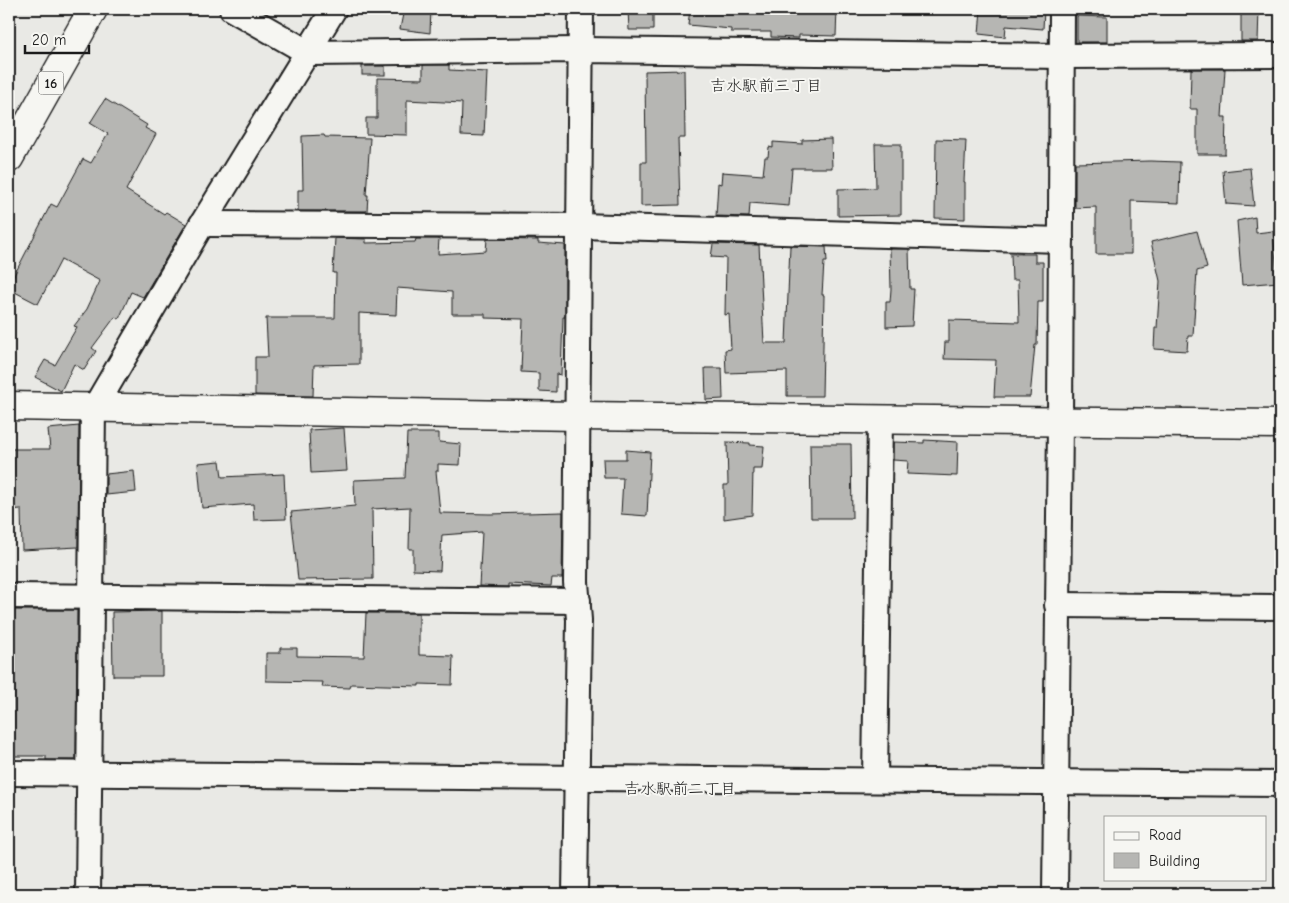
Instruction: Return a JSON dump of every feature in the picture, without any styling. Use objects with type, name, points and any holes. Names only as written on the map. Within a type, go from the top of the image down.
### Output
[{"type":"street","name":"16","points":[[9,158],[93,9]]},
{"type":"street","points":[[232,9],[309,52],[581,50],[1061,56],[1280,55]]},
{"type":"street","points":[[88,894],[94,407],[202,224],[334,9]]},
{"type":"street","points":[[576,894],[579,620],[576,582],[579,416],[581,9]]},
{"type":"street","points":[[1055,894],[1062,9]]},
{"type":"street","points":[[202,224],[580,226],[1061,240]]},
{"type":"street","points":[[9,406],[579,416],[1280,424]]},
{"type":"street","points":[[875,780],[880,420]]},
{"type":"street","points":[[9,596],[578,601]]},
{"type":"street","points":[[1057,605],[1280,607]]},
{"type":"street","points":[[9,772],[1280,784]]},
{"type":"building","points":[[404,9],[431,9],[430,33],[400,29]]},
{"type":"building","points":[[628,9],[653,9],[653,30],[629,30]]},
{"type":"building","points":[[690,9],[837,9],[836,36],[799,35],[799,38],[771,37],[771,32],[731,32],[731,29],[688,25]]},
{"type":"building","points":[[981,9],[1044,9],[1043,29],[1006,26],[1005,37],[979,34]]},
{"type":"building","points":[[1241,9],[1259,9],[1258,41],[1241,41]]},
{"type":"building","points":[[1077,16],[1107,17],[1107,42],[1077,42]]},
{"type":"building","points":[[423,65],[449,65],[449,70],[487,72],[484,136],[461,135],[462,103],[407,100],[407,135],[366,134],[366,118],[377,118],[377,78],[423,79]]},
{"type":"building","points":[[362,66],[385,66],[385,75],[362,75]]},
{"type":"building","points":[[1191,69],[1225,69],[1222,117],[1226,117],[1225,154],[1197,154],[1197,109],[1190,109]]},
{"type":"building","points":[[684,70],[685,138],[678,138],[680,205],[641,206],[641,162],[646,162],[645,71]]},
{"type":"building","points":[[105,99],[147,125],[145,128],[156,134],[126,190],[164,214],[166,212],[186,224],[143,297],[131,292],[119,319],[115,317],[92,348],[96,351],[84,370],[74,364],[61,391],[35,377],[45,360],[55,365],[77,327],[74,326],[87,309],[100,281],[61,260],[38,304],[9,289],[9,285],[51,204],[57,207],[83,159],[91,163],[108,134],[90,123]]},
{"type":"building","points":[[324,135],[325,137],[370,138],[366,195],[368,195],[367,211],[298,211],[298,190],[303,190],[302,136]]},
{"type":"building","points":[[831,139],[832,168],[792,168],[789,206],[750,203],[749,217],[716,216],[718,183],[721,184],[722,172],[763,175],[765,157],[768,157],[769,147],[773,148],[773,142],[802,144],[802,140]]},
{"type":"building","points":[[936,139],[966,140],[965,219],[935,218]]},
{"type":"building","points":[[875,144],[901,144],[901,215],[838,216],[838,189],[876,188]]},
{"type":"building","points":[[1180,162],[1179,203],[1131,201],[1131,254],[1096,254],[1096,207],[1075,208],[1075,163]]},
{"type":"building","points":[[1250,168],[1254,206],[1226,204],[1223,171]]},
{"type":"building","points":[[1255,217],[1256,233],[1273,231],[1278,282],[1242,285],[1237,221]]},
{"type":"building","points":[[1197,231],[1207,268],[1197,271],[1193,336],[1188,336],[1187,351],[1154,349],[1160,281],[1151,242]]},
{"type":"building","points":[[335,238],[366,239],[366,243],[415,242],[416,239],[439,239],[438,254],[486,251],[487,239],[538,240],[538,243],[565,245],[565,317],[563,317],[561,375],[556,374],[556,392],[539,391],[539,373],[521,372],[523,319],[485,318],[485,314],[452,314],[452,292],[397,288],[396,315],[359,313],[359,364],[314,365],[313,396],[255,395],[255,357],[268,357],[266,318],[335,318],[336,273],[333,273]]},
{"type":"building","points":[[713,244],[759,245],[764,343],[786,343],[790,246],[826,247],[827,262],[824,262],[822,295],[824,295],[822,396],[787,396],[787,371],[726,373],[725,350],[731,349],[729,314],[725,315],[726,258],[711,257]]},
{"type":"building","points":[[890,249],[909,249],[910,289],[914,289],[912,326],[886,327],[886,302],[890,302],[891,289]]},
{"type":"building","points":[[1011,254],[1035,254],[1035,262],[1043,262],[1043,302],[1038,302],[1037,345],[1035,345],[1030,397],[994,397],[996,360],[944,359],[945,342],[949,342],[949,320],[1019,322],[1018,280],[1012,280]]},
{"type":"building","points":[[705,368],[722,368],[723,399],[706,400]]},
{"type":"building","points":[[79,426],[78,547],[22,550],[21,509],[9,510],[9,449],[50,449],[48,429]]},
{"type":"building","points":[[344,428],[347,471],[311,473],[309,430]]},
{"type":"building","points":[[407,433],[439,433],[439,442],[461,444],[460,465],[438,464],[438,471],[436,471],[440,513],[563,512],[562,578],[552,578],[551,586],[508,584],[508,587],[479,586],[482,532],[442,535],[440,571],[413,570],[413,549],[409,549],[410,507],[372,509],[373,579],[298,580],[291,512],[355,506],[354,480],[405,478]]},
{"type":"building","points":[[924,440],[958,442],[957,476],[907,474],[908,461],[893,460],[893,442],[924,443]]},
{"type":"building","points":[[727,442],[764,446],[762,469],[753,469],[752,515],[724,519],[724,485],[728,485]]},
{"type":"building","points":[[810,444],[851,444],[852,518],[811,518]]},
{"type":"building","points":[[626,450],[650,452],[647,516],[621,514],[623,478],[604,478],[603,459],[626,459]]},
{"type":"building","points":[[220,461],[222,477],[284,474],[286,519],[254,520],[253,504],[202,508],[198,463]]},
{"type":"building","points":[[134,471],[136,492],[106,495],[106,474]]},
{"type":"building","points":[[9,610],[77,610],[76,760],[46,760],[46,756],[9,756]]},
{"type":"building","points":[[162,611],[162,676],[113,676],[112,612]]},
{"type":"building","points":[[366,613],[419,613],[419,655],[453,656],[452,685],[351,684],[350,688],[322,687],[323,682],[266,681],[266,653],[280,653],[280,648],[297,648],[297,656],[364,657]]},
{"type":"district","name":"吉水駅前三丁目","points":[[766,85]]},
{"type":"district","name":"吉水駅前二丁目","points":[[680,788]]}]
